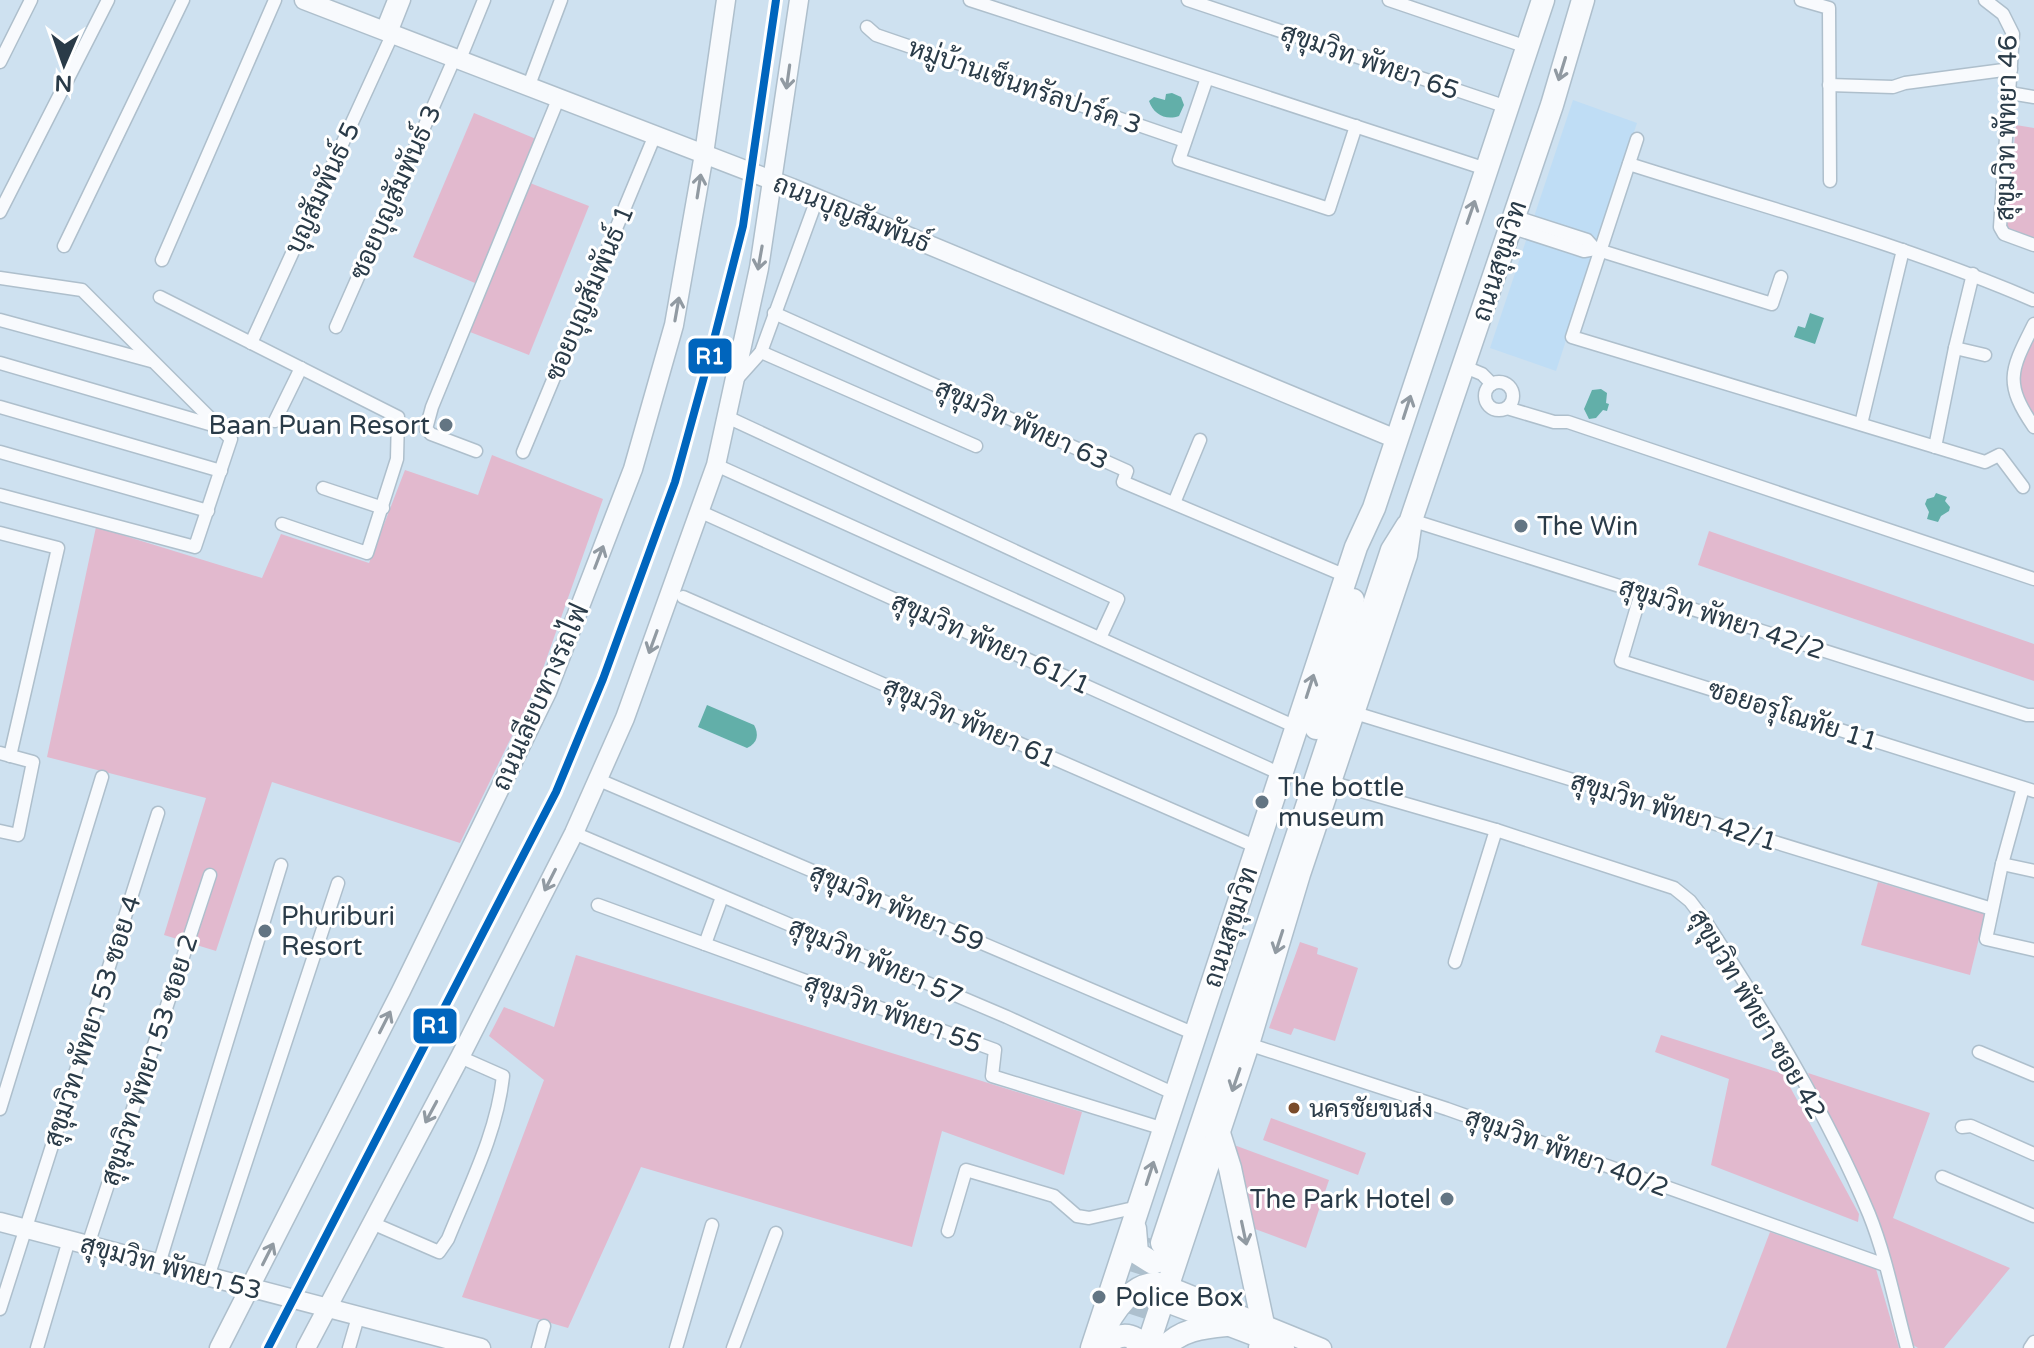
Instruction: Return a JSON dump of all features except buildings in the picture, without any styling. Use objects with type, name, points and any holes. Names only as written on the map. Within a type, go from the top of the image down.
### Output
[{"type":"highway","name":"ถนนสุขุมวิท","points":[[1093,1348],[1346,576],[1374,508],[1543,0]]},
{"type":"highway","name":"ถนนสุขุมวิท","points":[[1147,1348],[1248,1044],[1299,874],[1406,555],[1411,520],[1552,105],[1583,0]]},
{"type":"highway","name":"ถนนสุขุมวิท","points":[[1374,508],[1368,549],[1317,726],[1155,1241],[1386,565],[1411,520]]},
{"type":"highway","points":[[1218,1130],[1230,1168],[1269,1340]]},
{"type":"highway","points":[[1137,1210],[1137,1253],[1153,1263],[1167,1258],[1186,1228]]},
{"type":"highway","points":[[1125,1247],[1141,1288],[1148,1295],[1166,1294]]},
{"type":"highway","points":[[1093,1348],[1116,1309],[1141,1288]]},
{"type":"highway","points":[[1164,1348],[1176,1337],[1192,1330],[1226,1325]]},
{"type":"highway","points":[[1104,1348],[1114,1339],[1126,1335],[1136,1339],[1138,1348]]},
{"type":"street","points":[[0,62],[31,0]]},
{"type":"street","points":[[0,212],[108,0]]},
{"type":"street","points":[[64,246],[183,0]]},
{"type":"street","points":[[162,260],[275,0]]},
{"type":"street","name":"ถนนบุญสัมพันธ์","points":[[304,0],[773,181],[1396,439]]},
{"type":"street","points":[[389,32],[394,0]]},
{"type":"street","points":[[389,32],[404,0]]},
{"type":"street","name":"ซอยบุญสัมพันธ์ 3","points":[[336,327],[484,0]]},
{"type":"street","points":[[529,85],[561,0]]},
{"type":"street","name":"ถนนเลียบทางรถไฟ","points":[[219,1348],[547,692],[637,455],[674,325],[704,154],[726,0]]},
{"type":"street","points":[[306,1348],[574,833],[625,718],[701,512],[716,465],[759,268],[799,0]]},
{"type":"street","points":[[970,0],[1486,169]]},
{"type":"street","name":"สุขุมวิท พัทยา 65","points":[[1188,0],[1507,107]]},
{"type":"street","points":[[1389,0],[1527,47]]},
{"type":"street","points":[[1801,0],[1829,8],[1830,181]]},
{"type":"street","name":"สุขุมวิท พัทยา 46","points":[[1985,0],[2003,14],[2012,28],[2000,227],[2004,234],[2034,245]]},
{"type":"street","name":"หมู่บ้านเซ็นทรัลปาร์ค 3","points":[[867,27],[876,35],[1185,141]]},
{"type":"street","name":"บุญสัมพันธ์ 5","points":[[251,343],[389,32]]},
{"type":"street","points":[[1829,85],[1893,87],[2011,69]]},
{"type":"street","points":[[1207,78],[1179,160],[1329,209],[1356,126]]},
{"type":"street","points":[[2010,93],[2034,97]]},
{"type":"street","points":[[476,451],[431,434],[426,429],[432,407],[559,97]]},
{"type":"street","name":"ซอยบุญสัมพันธ์ 1","points":[[523,452],[655,135]]},
{"type":"street","points":[[1637,139],[1598,250],[1572,337],[1985,462],[1999,455],[2023,487]]},
{"type":"street","points":[[1629,164],[1903,250],[1973,274],[2033,300]]},
{"type":"street","points":[[736,380],[761,352],[817,199]]},
{"type":"street","points":[[1512,222],[1587,240],[1598,250],[1772,304],[1781,277]]},
{"type":"street","points":[[1861,424],[1903,250]]},
{"type":"street","points":[[1935,447],[1973,274]]},
{"type":"street","points":[[0,278],[82,290],[231,439],[195,547],[0,495]]},
{"type":"street","points":[[160,297],[398,417],[397,459],[367,553],[282,524]]},
{"type":"street","name":"สุขุมวิท พัทยา 63","points":[[774,313],[1127,471],[1123,482],[1346,576]]},
{"type":"street","points":[[0,320],[153,362]]},
{"type":"street","points":[[2034,324],[2013,372],[2014,393],[2034,427]]},
{"type":"street","points":[[1955,348],[1985,355]]},
{"type":"street","points":[[761,352],[976,446]]},
{"type":"street","points":[[0,363],[220,427]]},
{"type":"street","points":[[1465,367],[1482,374],[1492,384]]},
{"type":"street","points":[[275,421],[301,368]]},
{"type":"street","points":[[1505,383],[1512,388],[1510,402],[1497,410],[1486,401],[1486,391],[1492,384],[1505,383]]},
{"type":"street","points":[[1510,402],[1529,414],[1554,422],[1568,422],[2034,579]]},
{"type":"street","points":[[0,407],[221,471]]},
{"type":"street","points":[[727,417],[1118,599],[1100,638]]},
{"type":"street","points":[[1174,503],[1200,440]]},
{"type":"street","points":[[0,452],[208,511]]},
{"type":"street","points":[[716,465],[1296,727]]},
{"type":"street","points":[[323,488],[383,508]]},
{"type":"street","name":"สุขุมวิท พัทยา 61/1","points":[[701,512],[1281,774]]},
{"type":"street","name":"สุขุมวิท พัทยา 42/2","points":[[1411,520],[2034,715]]},
{"type":"street","points":[[0,533],[58,548],[5,754],[33,762],[18,835],[0,831]]},
{"type":"street","name":"ซอยอรุโณทัย 11","points":[[1641,593],[1621,661],[2028,789]]},
{"type":"street","name":"สุขุมวิท พัทยา 61","points":[[683,597],[1257,847]]},
{"type":"street","name":"สุขุมวิท พัทยา 42/1","points":[[1355,713],[1992,909]]},
{"type":"street","points":[[0,1109],[102,777]]},
{"type":"street","name":"สุขุมวิท พัทยา 59","points":[[599,780],[1195,1034]]},
{"type":"street","name":"สุขุมวิท พัทยา ซอย 42","points":[[1330,782],[1496,830],[1674,888],[1694,905],[1792,1061],[1869,1213],[1907,1348]]},
{"type":"street","points":[[2028,789],[2002,864],[1986,939],[2034,950]]},
{"type":"street","name":"สุขุมวิท พัทยา 53 ซอย 4","points":[[0,1309],[158,813]]},
{"type":"street","points":[[1455,962],[1496,830]]},
{"type":"street","name":"สุขุมวิท พัทยา 57","points":[[574,833],[1007,1017],[1175,1094]]},
{"type":"street","points":[[2002,864],[2034,871]]},
{"type":"street","points":[[159,1264],[281,865]]},
{"type":"street","name":"สุขุมวิท พัทยา 53 ซอย 2","points":[[88,1245],[210,875]]},
{"type":"street","points":[[208,1277],[338,883]]},
{"type":"street","points":[[705,944],[722,897]]},
{"type":"street","name":"สุขุมวิท พัทยา 55","points":[[598,905],[995,1050],[992,1076],[1164,1129]]},
{"type":"street","name":"สุขุมวิท พัทยา 40/2","points":[[1248,1044],[1447,1109],[1885,1265]]},
{"type":"street","points":[[1979,1052],[2034,1075]]},
{"type":"street","points":[[372,1223],[439,1252],[448,1239],[492,1127],[500,1102],[503,1076],[460,1057]]},
{"type":"street","points":[[1962,1127],[1971,1126],[2034,1154]]},
{"type":"street","points":[[948,1231],[966,1170],[1054,1196],[1077,1216],[1089,1218],[1137,1210]]},
{"type":"street","points":[[1942,1177],[2034,1216]]},
{"type":"street","name":"สุขุมวิท พัทยา 53","points":[[0,1222],[327,1308],[426,1341],[481,1348]]},
{"type":"street","points":[[676,1348],[712,1225]]},
{"type":"street","points":[[733,1348],[776,1233]]},
{"type":"street","points":[[37,1348],[69,1240]]},
{"type":"street","points":[[1166,1294],[1269,1340]]},
{"type":"street","points":[[1166,1294],[1226,1325],[1269,1340],[1322,1348]]},
{"type":"street","points":[[349,1348],[358,1317]]},
{"type":"street","points":[[538,1348],[544,1326]]},
{"type":"street","points":[[2030,1348],[2034,1342]]},
{"type":"shaded area","points":[[1166,94],[1181,97],[1184,105],[1179,116],[1169,118],[1154,110],[1149,101],[1154,97],[1165,100]]},
{"type":"shaded area","points":[[1573,100],[1637,123],[1556,371],[1490,348]]},
{"type":"shaded area","points":[[474,113],[536,139],[475,283],[413,257]]},
{"type":"shaded area","points":[[2016,125],[2034,128],[2034,239],[2006,228]]},
{"type":"shaded area","points":[[530,183],[589,206],[529,355],[470,332]]},
{"type":"shaded area","points":[[1810,313],[1824,318],[1815,344],[1794,337],[1798,326],[1805,328]]},
{"type":"shaded area","points":[[2034,337],[2034,418],[2021,396],[2018,378]]},
{"type":"shaded area","points":[[1601,389],[1607,393],[1607,411],[1603,410],[1596,418],[1589,419],[1584,409],[1592,390]]},
{"type":"shaded area","points":[[492,455],[603,499],[539,680],[460,843],[272,782],[216,951],[164,935],[206,798],[47,757],[96,527],[262,578],[281,534],[369,563],[405,470],[478,495]]},
{"type":"shaded area","points":[[1936,493],[1947,497],[1945,501],[1950,507],[1938,522],[1927,519],[1929,512],[1925,504]]},
{"type":"shaded area","points":[[1709,531],[2034,644],[2034,681],[1698,565]]},
{"type":"shaded area","points":[[707,705],[754,725],[757,735],[753,744],[747,748],[698,727]]},
{"type":"shaded area","points":[[1878,882],[1985,914],[1970,975],[1861,945]]},
{"type":"shaded area","points":[[1300,942],[1318,948],[1317,954],[1358,968],[1335,1041],[1294,1028],[1291,1035],[1269,1028]]},
{"type":"shaded area","points":[[576,955],[1082,1112],[1064,1175],[942,1131],[912,1247],[641,1167],[568,1328],[462,1297],[544,1080],[489,1036],[504,1007],[554,1027]]},
{"type":"shaded area","points":[[1661,1035],[1783,1074],[1859,1214],[1858,1222],[1711,1165],[1729,1079],[1655,1052]]},
{"type":"shaded area","points":[[1808,1073],[1930,1113],[1893,1218],[2010,1268],[1944,1348],[1918,1348],[1913,1345],[1880,1223]]},
{"type":"shaded area","points":[[1271,1118],[1366,1153],[1358,1175],[1263,1140]]},
{"type":"shaded area","points":[[1234,1145],[1329,1180],[1306,1248],[1255,1229]]},
{"type":"shaded area","points":[[1770,1232],[1876,1269],[1899,1348],[1726,1348]]},
{"type":"tunnel","points":[[1127,1305],[1149,1238]]},
{"type":"tunnel","points":[[1128,1348],[1148,1286]]},
{"type":"transit line","name":"R1","points":[[268,1348],[556,792],[603,679],[675,482],[743,226],[776,0]]},
{"type":"place","name":"Baan Puan Resort","points":[[446,425]]},
{"type":"place","name":"The Win","points":[[1521,526]]},
{"type":"place","name":"The bottle museum","points":[[1262,802]]},
{"type":"place","name":"Phuriburi Resort","points":[[265,931]]},
{"type":"place","name":"นครชัยขนส่ง","points":[[1294,1108]]},
{"type":"place","name":"The Park Hotel","points":[[1447,1199]]},
{"type":"place","name":"Police Box","points":[[1099,1297]]}]
